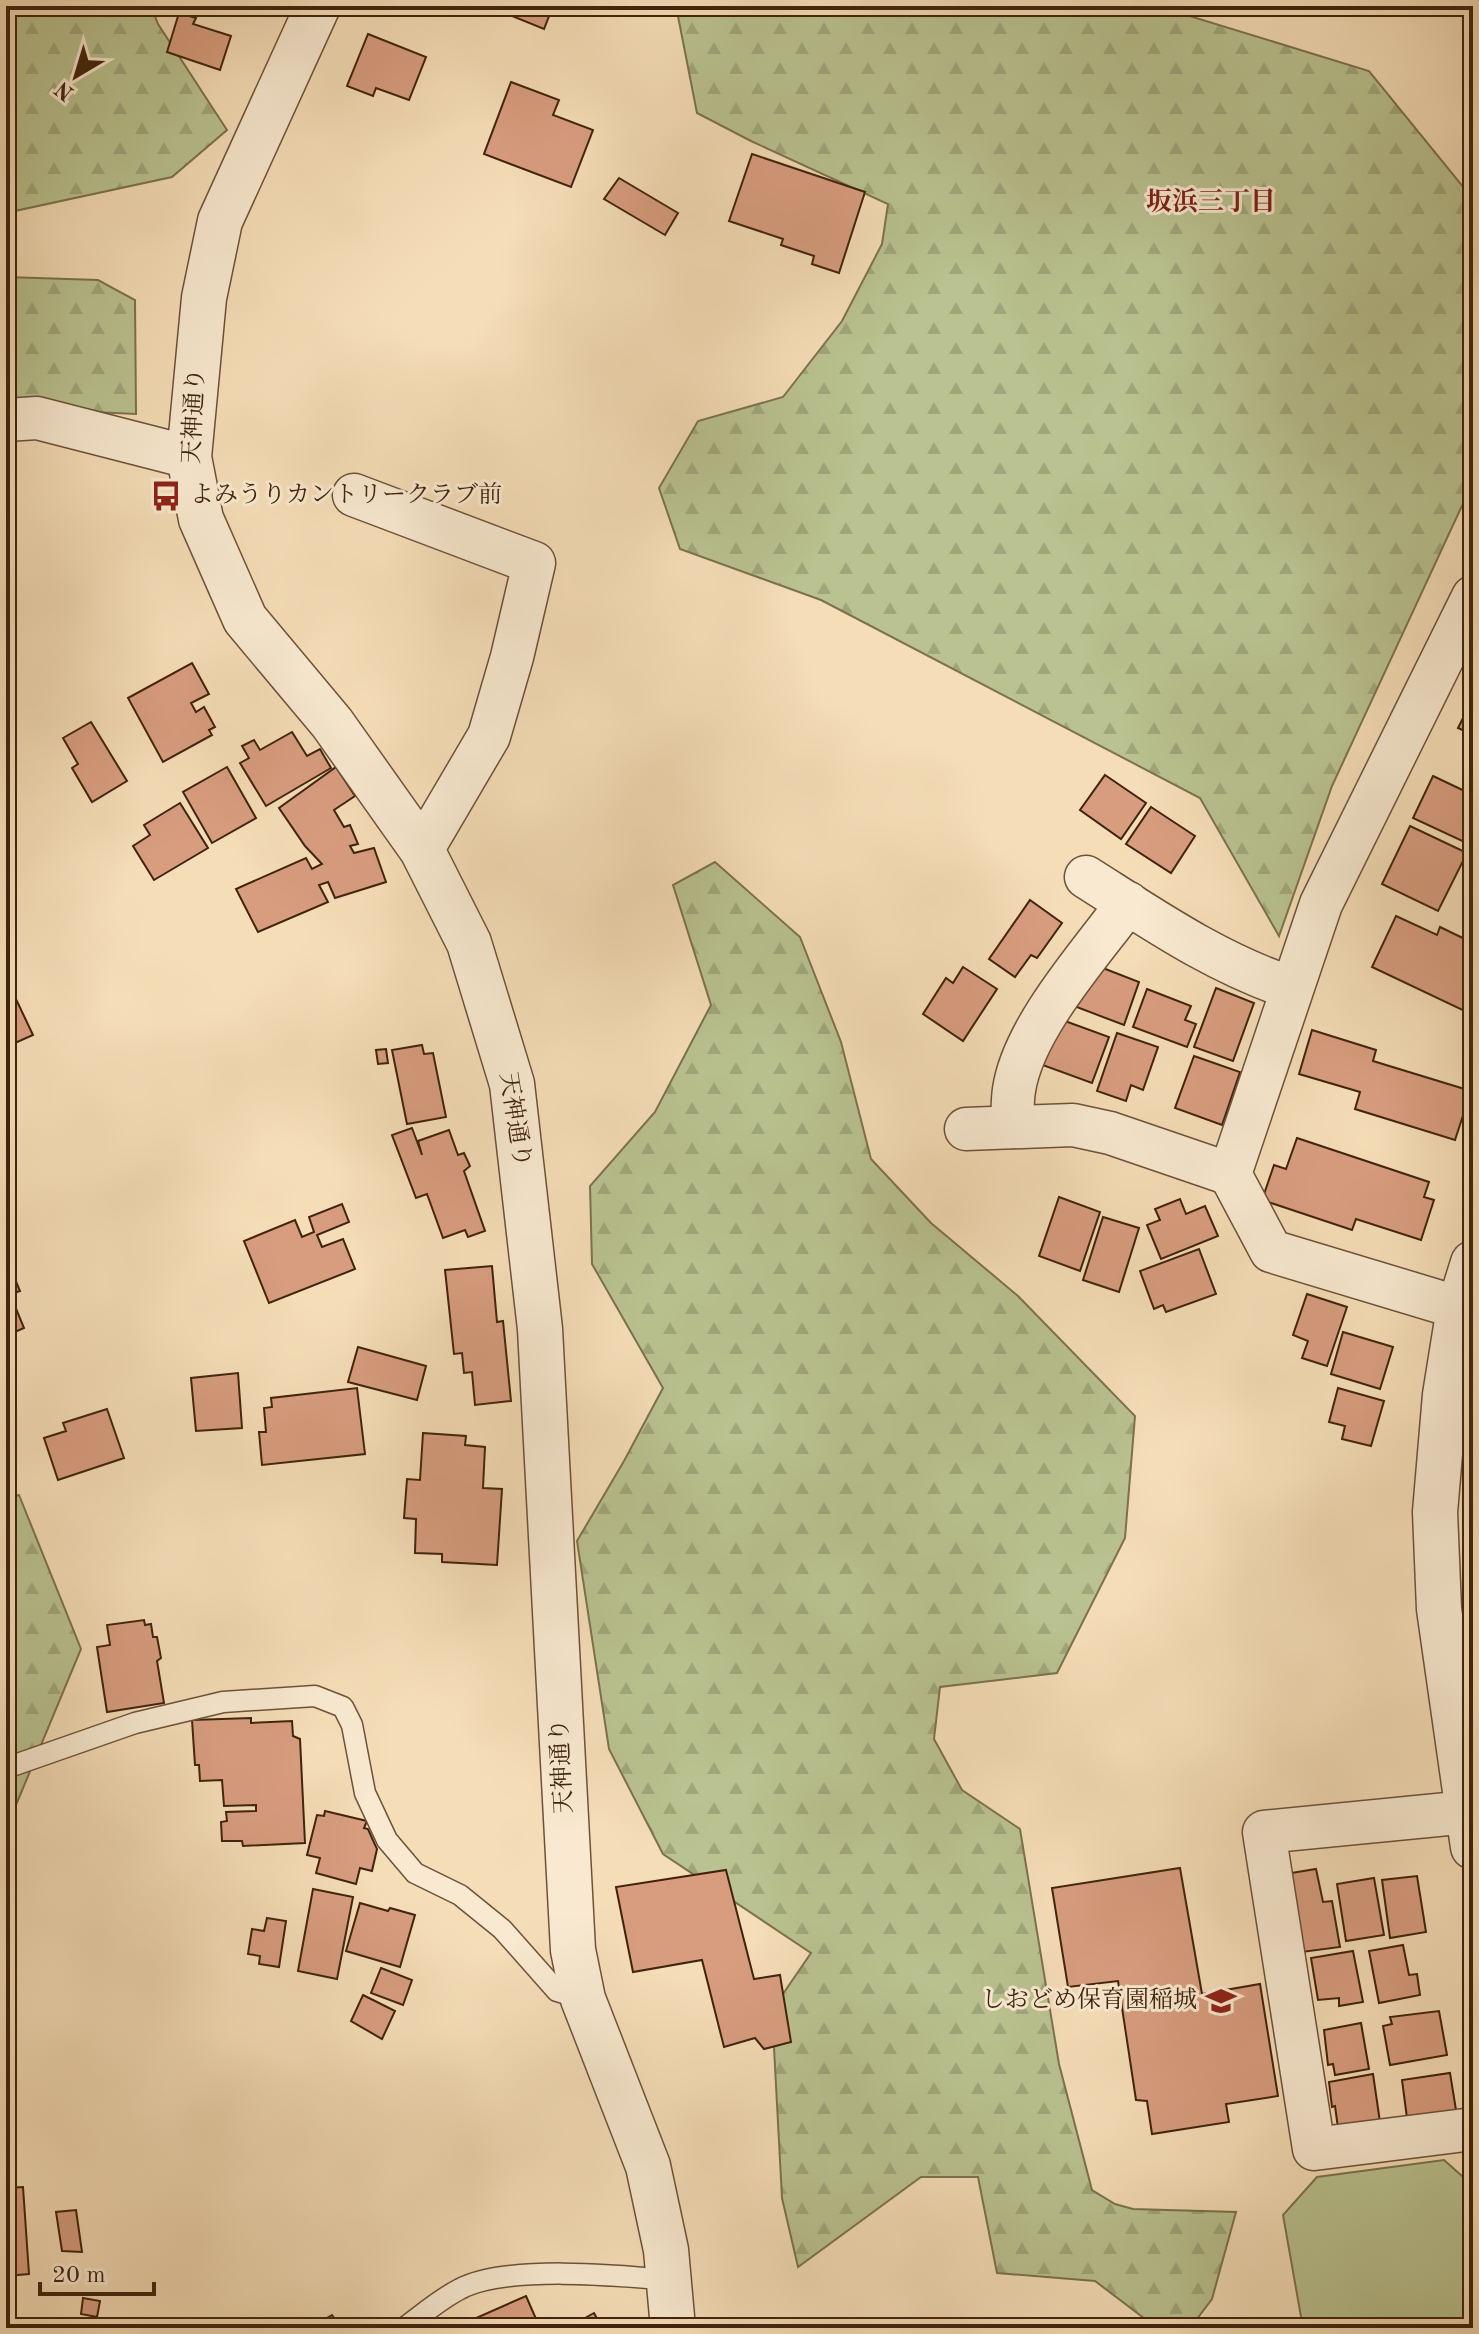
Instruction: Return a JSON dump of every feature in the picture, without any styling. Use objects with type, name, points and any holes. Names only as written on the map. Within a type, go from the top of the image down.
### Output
[{"type":"street","name":"天神通り","points":[[318,6],[220,221],[204,298],[189,457],[201,519],[245,619],[332,723],[422,850],[469,943],[512,1084],[540,1329],[573,1950],[583,1999],[648,2166],[666,2250],[673,2328]]},
{"type":"street","points":[[6,420],[37,418],[189,457]]},
{"type":"street","points":[[354,495],[534,563],[489,736],[422,850]]},
{"type":"street","points":[[1230,1174],[1321,904],[1473,597]]},
{"type":"street","points":[[1086,877],[1212,955],[1249,974],[1291,988]]},
{"type":"street","points":[[1012,1127],[1014,1089],[1026,1052],[1047,1013],[1128,903]]},
{"type":"street","points":[[966,1129],[1073,1125],[1110,1133],[1230,1174],[1271,1251],[1466,1310]]},
{"type":"street","points":[[1473,1263],[1466,1310],[1445,1395],[1435,1512],[1439,1609],[1470,1829],[1264,1832],[1314,2149],[1473,2129]]},
{"type":"lane","points":[[9,1767],[135,1723],[223,1702],[315,1696],[343,1707],[352,1725],[365,1793],[387,1840],[415,1873],[460,1895],[502,1929],[557,1991],[583,1999]]},
{"type":"lane","points":[[404,2328],[461,2288],[505,2275],[669,2280]]},
{"type":"green space","points":[[6,6],[151,6],[158,24],[227,130],[172,177],[15,211],[6,229]]},
{"type":"green space","points":[[676,6],[1157,6],[1369,71],[1473,199],[1473,482],[1332,786],[1279,936],[1200,798],[821,600],[680,549],[659,488],[698,421],[783,397],[842,321],[882,244],[888,204],[697,113]]},
{"type":"green space","points":[[6,277],[98,280],[135,300],[136,414],[6,408]]},
{"type":"green space","points":[[715,862],[800,937],[841,1042],[871,1159],[931,1223],[1018,1296],[1135,1416],[1125,1538],[1057,1673],[940,1687],[934,1739],[962,1790],[1020,1829],[1059,2064],[1092,2190],[1115,2204],[1133,2209],[1236,2212],[1212,2299],[1190,2328],[1157,2328],[1095,2281],[997,2273],[978,2177],[921,2177],[798,2267],[782,2198],[772,2010],[811,1953],[663,1854],[609,1749],[577,1541],[663,1388],[592,1264],[590,1186],[655,1112],[711,1005],[673,885]]},
{"type":"green space","points":[[19,1495],[81,1649],[6,1829],[6,1499]]},
{"type":"green space","points":[[1444,2160],[1472,2185],[1473,2328],[1303,2328],[1283,2215],[1317,2177]]},
{"type":"building","points":[[458,6],[482,6],[481,13]]},
{"type":"building","points":[[516,6],[553,6],[544,29],[512,16]]},
{"type":"building","points":[[179,13],[196,18],[193,24],[231,36],[220,70],[167,52]]},
{"type":"building","points":[[368,34],[426,57],[409,100],[376,88],[373,96],[347,86]]},
{"type":"building","points":[[511,82],[559,100],[553,115],[593,130],[571,187],[484,154]]},
{"type":"building","points":[[752,154],[865,192],[839,273],[812,264],[814,256],[781,245],[783,239],[729,221]]},
{"type":"building","points":[[619,178],[678,213],[665,235],[604,199]]},
{"type":"building","points":[[192,663],[209,694],[191,703],[196,712],[204,707],[215,727],[209,730],[212,735],[163,762],[128,698]]},
{"type":"building","points":[[1473,698],[1473,735],[1458,728]]},
{"type":"building","points":[[91,722],[127,781],[92,802],[72,768],[78,764],[63,738]]},
{"type":"building","points":[[292,732],[307,756],[320,749],[331,768],[266,806],[240,763],[249,758],[242,746],[254,740],[260,750]]},
{"type":"building","points":[[227,767],[256,818],[212,843],[183,792]]},
{"type":"building","points":[[336,767],[355,796],[334,810],[344,827],[350,825],[358,844],[350,846],[354,853],[374,848],[386,882],[335,898],[328,882],[319,885],[328,902],[258,932],[236,889],[306,858],[312,869],[322,864],[305,846],[279,808]]},
{"type":"building","points":[[1105,775],[1146,803],[1121,839],[1080,810]]},
{"type":"building","points":[[1433,776],[1473,795],[1473,846],[1413,818]]},
{"type":"building","points":[[180,803],[208,848],[154,880],[133,846],[150,835],[144,825]]},
{"type":"building","points":[[1151,807],[1195,836],[1171,873],[1126,844]]},
{"type":"building","points":[[1410,826],[1467,853],[1438,911],[1382,884]]},
{"type":"building","points":[[1030,900],[1062,923],[1037,958],[1031,955],[1015,977],[989,959]]},
{"type":"building","points":[[1396,916],[1437,935],[1440,927],[1473,943],[1473,1015],[1372,967]]},
{"type":"building","points":[[1090,963],[1139,982],[1124,1025],[1074,1006]]},
{"type":"building","points":[[963,967],[997,989],[963,1041],[923,1014],[946,978],[953,983]]},
{"type":"building","points":[[6,978],[33,1035],[6,1047]]},
{"type":"building","points":[[1216,988],[1254,1003],[1233,1061],[1194,1047]]},
{"type":"building","points":[[1147,989],[1191,1006],[1185,1020],[1196,1024],[1187,1047],[1133,1027]]},
{"type":"building","points":[[1054,1017],[1109,1037],[1092,1083],[1037,1063]]},
{"type":"building","points":[[1312,1030],[1376,1050],[1373,1061],[1471,1091],[1455,1140],[1355,1109],[1360,1092],[1299,1074]]},
{"type":"building","points":[[1117,1033],[1158,1047],[1143,1090],[1131,1085],[1126,1101],[1097,1091]]},
{"type":"building","points":[[422,1045],[424,1054],[433,1053],[446,1117],[407,1124],[392,1050]]},
{"type":"building","points":[[386,1049],[388,1063],[378,1064],[376,1050]]},
{"type":"building","points":[[1194,1056],[1240,1072],[1222,1125],[1175,1108]]},
{"type":"building","points":[[412,1128],[422,1155],[418,1141],[449,1130],[458,1155],[464,1153],[470,1166],[464,1171],[485,1231],[468,1237],[465,1230],[443,1238],[427,1194],[416,1198],[392,1135]]},
{"type":"building","points":[[1297,1138],[1429,1182],[1424,1197],[1434,1200],[1421,1240],[1356,1219],[1352,1230],[1262,1200],[1274,1165],[1286,1169]]},
{"type":"building","points":[[1059,1197],[1100,1212],[1080,1271],[1039,1256]]},
{"type":"building","points":[[1180,1199],[1186,1214],[1205,1206],[1218,1236],[1161,1259],[1147,1225],[1160,1220],[1155,1209]]},
{"type":"building","points":[[342,1204],[349,1222],[317,1235],[322,1247],[343,1239],[355,1269],[269,1303],[244,1241],[295,1220],[302,1237],[314,1232],[309,1217]]},
{"type":"building","points":[[1103,1217],[1139,1228],[1119,1292],[1083,1280]]},
{"type":"building","points":[[1199,1249],[1216,1294],[1166,1312],[1163,1305],[1154,1309],[1140,1271]]},
{"type":"building","points":[[6,1257],[20,1291],[10,1294],[24,1328],[6,1336]]},
{"type":"building","points":[[492,1266],[497,1322],[503,1321],[511,1401],[475,1405],[472,1372],[464,1373],[462,1353],[454,1354],[445,1270]]},
{"type":"building","points":[[1307,1294],[1347,1307],[1327,1366],[1302,1358],[1308,1341],[1293,1335]]},
{"type":"building","points":[[1343,1332],[1393,1347],[1380,1389],[1331,1374]]},
{"type":"building","points":[[358,1347],[426,1366],[417,1400],[348,1382]]},
{"type":"building","points":[[238,1373],[242,1428],[196,1431],[191,1378]]},
{"type":"building","points":[[357,1388],[365,1454],[262,1465],[259,1432],[266,1432],[264,1408],[272,1407],[271,1398]]},
{"type":"building","points":[[1338,1388],[1384,1401],[1371,1446],[1342,1439],[1345,1426],[1329,1422]]},
{"type":"building","points":[[107,1409],[124,1458],[58,1480],[44,1438],[66,1431],[63,1423]]},
{"type":"building","points":[[6,1416],[13,1436],[6,1439]]},
{"type":"building","points":[[423,1433],[466,1436],[465,1445],[485,1447],[483,1488],[502,1489],[497,1565],[442,1562],[442,1554],[415,1553],[416,1519],[404,1518],[407,1479],[420,1480]]},
{"type":"building","points":[[144,1620],[145,1625],[151,1624],[153,1637],[157,1637],[161,1658],[157,1661],[164,1703],[107,1712],[97,1647],[110,1645],[107,1625]]},
{"type":"building","points":[[251,1718],[251,1723],[292,1721],[293,1736],[300,1739],[305,1843],[243,1846],[242,1841],[222,1841],[221,1822],[227,1821],[226,1812],[256,1811],[256,1805],[224,1806],[222,1780],[200,1781],[199,1765],[195,1765],[192,1720]]},
{"type":"building","points":[[325,1811],[367,1821],[364,1828],[368,1829],[377,1849],[372,1871],[360,1868],[356,1884],[316,1873],[320,1858],[307,1855],[317,1815],[324,1816]]},
{"type":"building","name":"しおどめ保育園稲城","points":[[1180,1868],[1202,1994],[1260,1984],[1278,2096],[1226,2104],[1229,2122],[1152,2134],[1147,2101],[1136,2100],[1118,1981],[1068,1987],[1052,1888]]},
{"type":"building","points":[[1316,1869],[1323,1902],[1332,1901],[1340,1947],[1302,1952],[1285,1874]]},
{"type":"building","points":[[726,1870],[754,1979],[780,1975],[791,2042],[764,2049],[755,2038],[724,2047],[702,1960],[633,1972],[616,1887]]},
{"type":"building","points":[[1417,1876],[1426,1932],[1390,1938],[1382,1880]]},
{"type":"building","points":[[1374,1878],[1384,1935],[1346,1941],[1337,1884]]},
{"type":"building","points":[[313,1889],[353,1897],[337,1979],[298,1971]]},
{"type":"building","points":[[360,1903],[415,1915],[400,1967],[346,1951]]},
{"type":"building","points":[[267,1918],[286,1921],[279,1967],[259,1964],[260,1956],[248,1954],[252,1929],[264,1931]]},
{"type":"building","points":[[1403,1945],[1409,1975],[1417,1974],[1420,1995],[1379,2003],[1369,1951]]},
{"type":"building","points":[[1353,1951],[1363,2002],[1339,2006],[1339,1998],[1318,2000],[1311,1958]]},
{"type":"building","points":[[381,1968],[412,1980],[403,2005],[371,1993]]},
{"type":"building","points":[[363,1995],[395,2011],[382,2039],[351,2021]]},
{"type":"building","points":[[1439,2011],[1447,2055],[1390,2065],[1383,2026],[1392,2024],[1390,2017]]},
{"type":"building","points":[[1361,2023],[1369,2069],[1335,2075],[1333,2064],[1328,2065],[1324,2030]]},
{"type":"building","points":[[1450,2073],[1456,2110],[1407,2118],[1402,2080]]},
{"type":"building","points":[[1373,2074],[1381,2129],[1339,2135],[1329,2082]]},
{"type":"building","points":[[23,2187],[29,2274],[6,2276],[6,2188]]},
{"type":"building","points":[[76,2210],[82,2252],[62,2251],[56,2212]]},
{"type":"building","points":[[526,2296],[540,2328],[458,2326]]},
{"type":"building","points":[[83,2298],[100,2301],[97,2317],[81,2314]]},
{"type":"building","points":[[594,2313],[602,2328],[567,2328]]},
{"type":"building","points":[[332,2315],[341,2328],[312,2327]]},
{"type":"building","points":[[6,2320],[18,2322],[19,2328],[6,2328]]},
{"type":"place","name":"よみうりカントリークラブ前","points":[[166,496]]},
{"type":"place","name":"しおどめ保育園稲城","points":[[1221,2001]]},
{"type":"district","name":"坂浜三丁目","points":[[1211,203]]}]
